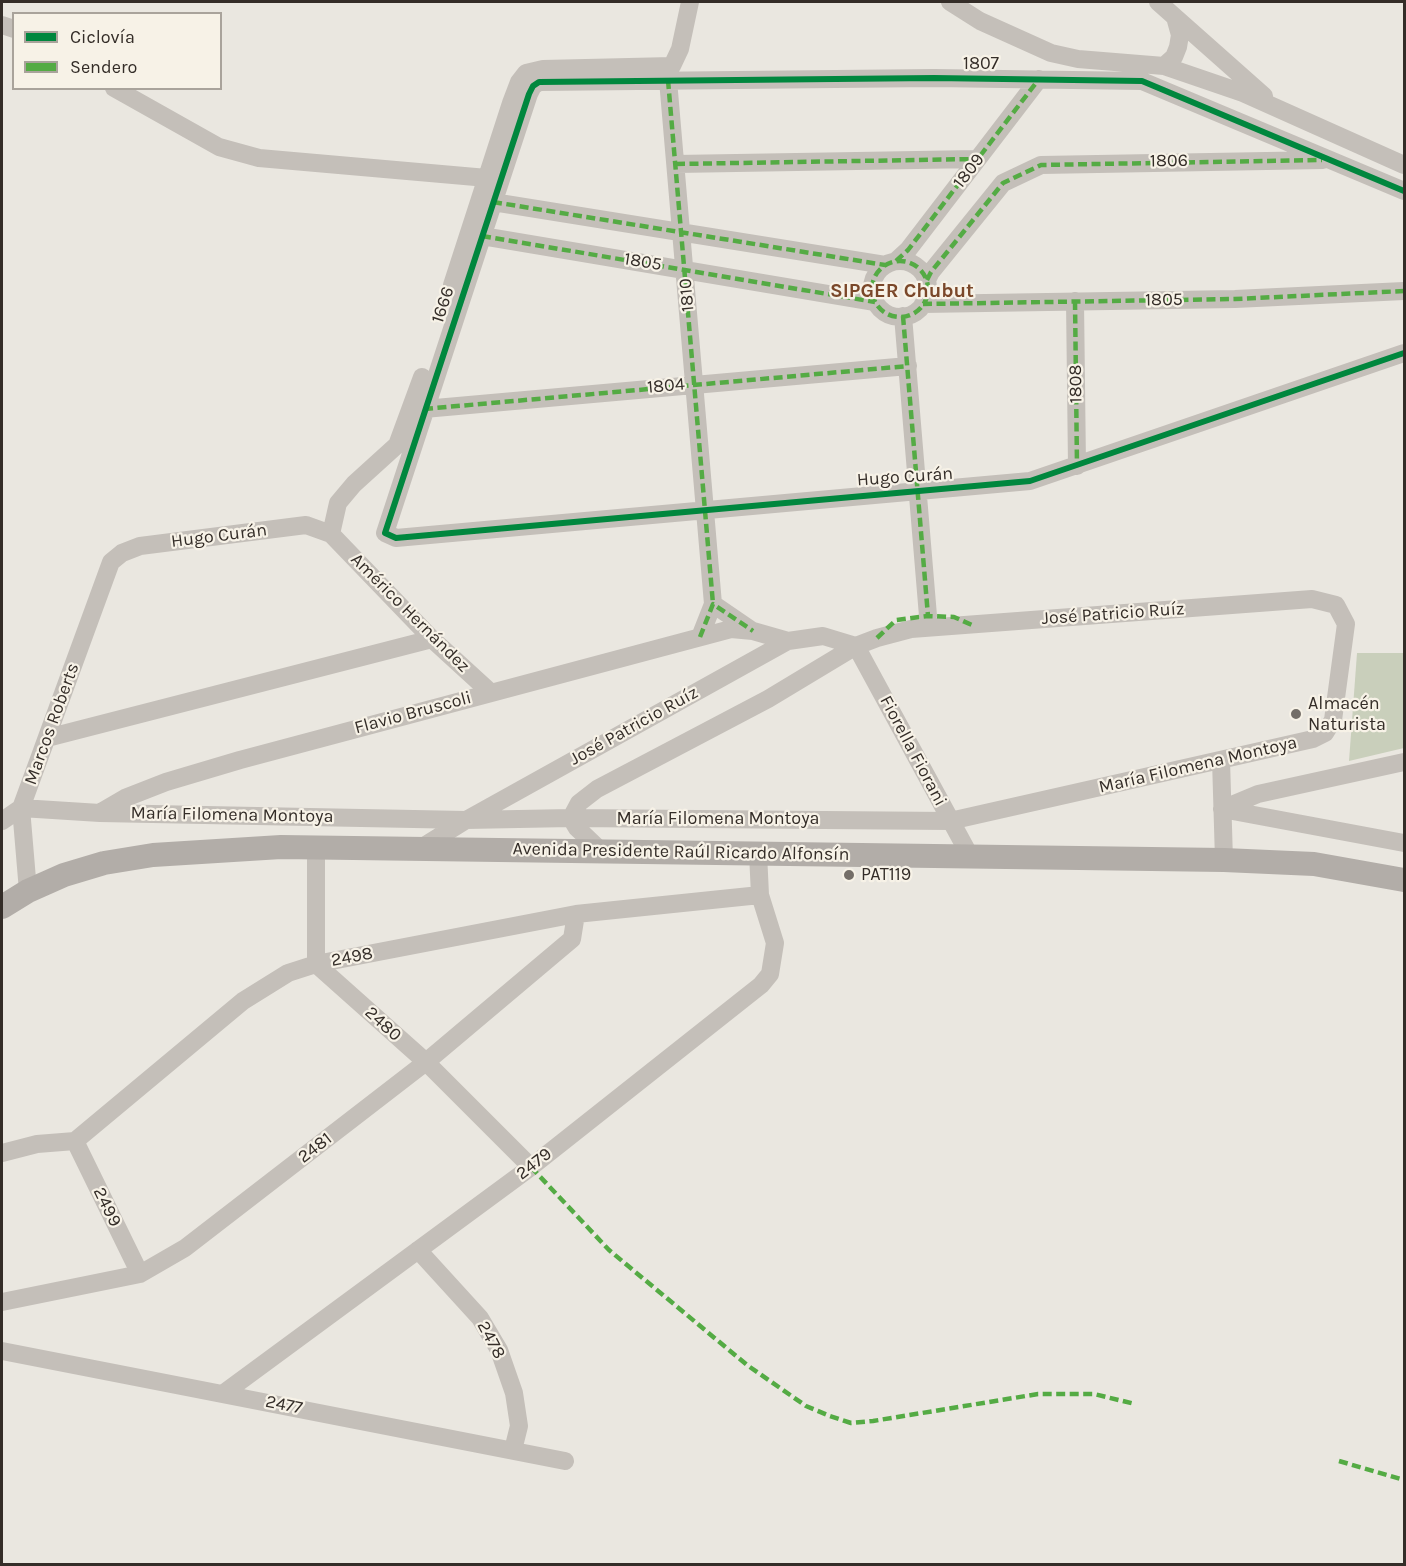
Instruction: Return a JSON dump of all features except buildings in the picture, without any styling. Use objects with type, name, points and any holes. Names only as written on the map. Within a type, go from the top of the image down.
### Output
[{"type":"main road","name":"Avenida Presidente Raúl Ricardo Alfonsín","points":[[2,907],[28,891],[64,875],[104,863],[153,855],[316,848],[1224,860],[1314,864],[1404,880]]},
{"type":"street","name":"1810","points":[[690,2],[680,49],[670,73],[713,604]]},
{"type":"street","points":[[950,2],[980,21],[1051,53],[1078,60],[1164,66],[1243,93],[1404,165]]},
{"type":"street","points":[[1158,2],[1282,110]]},
{"type":"street","points":[[1164,66],[1174,57],[1178,47],[1180,35],[1174,17]]},
{"type":"street","points":[[331,534],[338,503],[354,484],[397,446],[421,381],[519,82],[526,73],[543,69],[670,73]]},
{"type":"street","name":"1807","points":[[536,84],[549,81],[670,73],[1149,82],[1404,191]]},
{"type":"street","name":"1809","points":[[891,263],[908,250],[1039,79]]},
{"type":"street","name":"1666","points":[[389,537],[385,533],[385,528],[529,94],[536,84]]},
{"type":"street","points":[[118,90],[219,147],[259,158],[487,178]]},
{"type":"street","points":[[676,164],[978,159]]},
{"type":"street","name":"1806","points":[[1009,179],[1050,163],[1332,160]]},
{"type":"street","name":"1809","points":[[927,280],[931,272],[1009,179]]},
{"type":"street","name":"1805","points":[[493,202],[682,233],[891,263]]},
{"type":"street","name":"1805","points":[[482,236],[874,302]]},
{"type":"street","points":[[891,263],[915,265],[927,280],[928,291],[919,310],[903,316],[890,315],[874,302],[873,281],[891,263]]},
{"type":"street","name":"1805","points":[[923,304],[1336,296],[1404,291]]},
{"type":"street","name":"1808","points":[[1075,301],[1077,466]]},
{"type":"street","points":[[903,316],[928,616]]},
{"type":"street","name":"Hugo Curán","points":[[389,537],[1030,481],[1404,353]]},
{"type":"street","name":"1804","points":[[424,409],[695,383],[908,366]]},
{"type":"street","name":"Hugo Curán","points":[[111,562],[122,553],[140,546],[306,525],[331,534]]},
{"type":"street","name":"Américo Hernández","points":[[331,534],[432,639],[489,692]]},
{"type":"street","name":"Marcos Roberts","points":[[28,891],[21,808],[111,562]]},
{"type":"street","name":"José Patricio Ruíz","points":[[571,818],[579,803],[597,789],[768,699],[856,646],[911,629],[1312,599],[1336,605],[1346,624],[1334,720],[1325,733]]},
{"type":"street","points":[[700,638],[713,604],[753,632],[788,641]]},
{"type":"street","points":[[877,638],[896,620],[928,616],[954,617],[972,625]]},
{"type":"street","name":"Flavio Bruscoli","points":[[100,813],[125,798],[166,782],[489,692],[731,629],[753,632]]},
{"type":"street","name":"José Patricio Ruíz","points":[[421,848],[466,820],[788,641],[823,636],[856,646]]},
{"type":"street","points":[[47,738],[432,639]]},
{"type":"street","name":"Fiorella Fiorani","points":[[856,646],[970,856]]},
{"type":"street","name":"María Filomena Montoya","points":[[21,808],[100,813],[466,820],[571,818],[951,821],[1313,740],[1325,733]]},
{"type":"street","points":[[1221,760],[1224,860]]},
{"type":"street","points":[[1222,809],[1258,794],[1404,762]]},
{"type":"street","points":[[2,821],[21,808]]},
{"type":"street","points":[[1222,809],[1404,843]]},
{"type":"street","points":[[571,818],[577,828],[600,851]]},
{"type":"street","points":[[316,848],[316,964]]},
{"type":"street","name":"2479","points":[[224,1393],[531,1167],[761,985],[770,974],[775,943],[760,895],[758,853]]},
{"type":"street","name":"2498","points":[[75,1141],[243,1001],[288,973],[316,964],[576,914],[760,895]]},
{"type":"street","name":"2481","points":[[2,1302],[140,1274],[185,1248],[426,1062],[572,939],[576,914]]},
{"type":"street","name":"2480","points":[[316,964],[426,1062],[531,1167]]},
{"type":"street","points":[[2,1152],[37,1144],[75,1141]]},
{"type":"street","name":"2499","points":[[75,1141],[140,1274]]},
{"type":"street","name":"2478","points":[[418,1250],[480,1318],[499,1350],[514,1393],[519,1426],[513,1450]]},
{"type":"street","name":"2477","points":[[2,1351],[565,1461]]},
{"type":"green space","points":[[1357,653],[1404,653],[1404,748],[1349,761]]},
{"type":"marked path","points":[[896,261],[908,250],[1039,79]]},
{"type":"marked path","points":[[668,80],[713,604]]},
{"type":"marked path","points":[[676,164],[977,159]]},
{"type":"marked path","points":[[927,280],[1003,183],[1041,165],[1322,160]]},
{"type":"marked path","points":[[493,202],[885,265]]},
{"type":"marked path","points":[[482,236],[875,302]]},
{"type":"marked path","points":[[900,261],[911,263],[920,269],[926,278],[928,289],[926,300],[920,309],[911,315],[900,317],[889,315],[880,309],[874,300],[872,289],[874,278],[880,269],[889,263],[900,261]]},
{"type":"marked path","points":[[923,304],[1235,299],[1404,291]]},
{"type":"marked path","points":[[1075,301],[1077,466]]},
{"type":"marked path","points":[[903,316],[928,616]]},
{"type":"marked path","points":[[424,409],[908,366]]},
{"type":"marked path","points":[[700,637],[713,604],[753,631]]},
{"type":"marked path","points":[[877,638],[896,620],[928,616],[954,617],[972,625]]},
{"type":"marked path","points":[[531,1167],[609,1250],[747,1365],[806,1406],[830,1416],[851,1423],[873,1421],[1038,1394],[1094,1394],[1135,1404]]},
{"type":"marked path","points":[[1339,1461],[1404,1480]]},
{"type":"cycle path","points":[[1404,191],[1142,81],[934,78],[539,82],[533,86],[529,94],[385,533],[396,538],[1030,481],[1404,353]]},
{"type":"place","name":"Almacén Naturista","points":[[1296,714]]},
{"type":"place","name":"PAT119","points":[[849,875]]},
{"type":"district","name":"SIPGER Chubut","points":[[902,291]]}]
